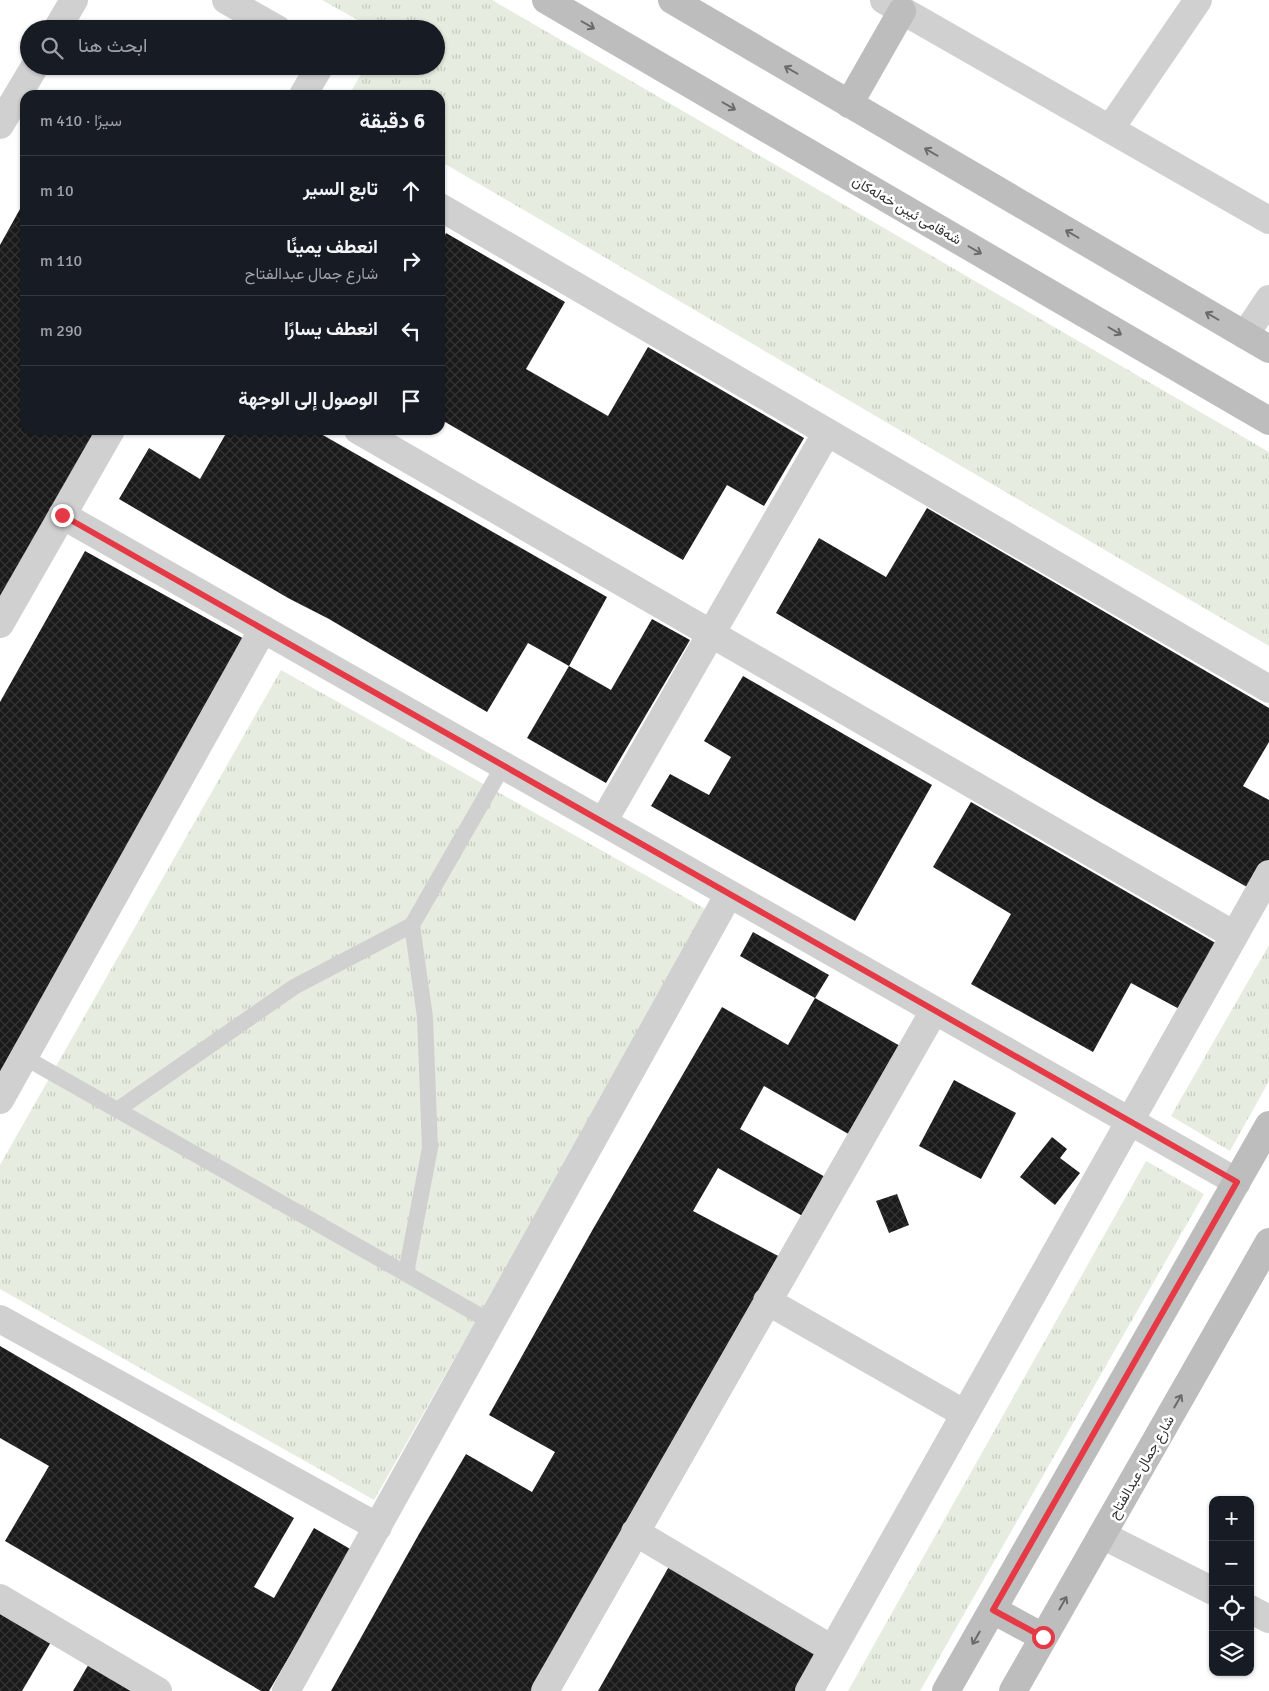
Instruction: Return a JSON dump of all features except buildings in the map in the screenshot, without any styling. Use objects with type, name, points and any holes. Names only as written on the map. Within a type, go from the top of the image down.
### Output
[{"type":"main road","name":"شەقامی ئیبن خەلەکان","points":[[546,0],[1269,421]]},
{"type":"main road","points":[[672,0],[1269,349]]},
{"type":"main road","points":[[849,104],[893,5]]},
{"type":"main road","points":[[946,1691],[1269,1125]]},
{"type":"main road","name":"شارع جمال عبدالفتاح","points":[[1013,1691],[1269,1242]]},
{"type":"main road","points":[[993,1610],[1043,1637]]},
{"type":"street","points":[[62,20],[74,0]]},
{"type":"street","points":[[226,0],[261,20]]},
{"type":"street","points":[[1110,129],[1198,0]]},
{"type":"street","points":[[893,5],[1269,220]]},
{"type":"street","points":[[21,90],[30,75]]},
{"type":"street","points":[[306,90],[315,75]]},
{"type":"street","points":[[0,125],[20,91]]},
{"type":"street","points":[[445,210],[1269,689]]},
{"type":"street","points":[[1245,335],[1269,299]]},
{"type":"street","points":[[603,822],[827,432]]},
{"type":"street","points":[[0,624],[108,435]]},
{"type":"street","points":[[367,435],[1234,935]]},
{"type":"street","points":[[62,515],[1237,1182]]},
{"type":"street","points":[[0,1100],[263,629]]},
{"type":"street","points":[[809,1691],[1269,874]]},
{"type":"street","points":[[286,1691],[729,894]]},
{"type":"street","points":[[545,1691],[934,1011]]},
{"type":"street","points":[[767,1301],[965,1414]]},
{"type":"street","points":[[0,1319],[378,1527]]},
{"type":"street","points":[[635,1532],[832,1650]]},
{"type":"street","points":[[1102,1535],[1209,1589]]},
{"type":"street","points":[[0,1598],[158,1691]]},
{"type":"street","points":[[1254,1612],[1269,1619]]},
{"type":"lane","points":[[117,1110],[294,987],[412,925],[503,766]]},
{"type":"lane","points":[[406,1273],[430,1148],[425,1017],[412,925]]},
{"type":"lane","points":[[24,1057],[491,1322]]},
{"type":"green space","points":[[322,0],[492,0],[1269,452],[1269,646],[445,164],[445,90],[352,90],[361,75],[445,75],[445,20],[358,20]]},
{"type":"green space","points":[[281,670],[709,911],[374,1500],[0,1289],[0,1165]]},
{"type":"green space","points":[[1269,945],[1269,1081],[1230,1151],[1171,1116]]},
{"type":"green space","points":[[1146,1161],[1204,1194],[920,1691],[848,1691]]},
{"type":"route","points":[[62,515],[1237,1182],[993,1610],[1043,1637]]}]
